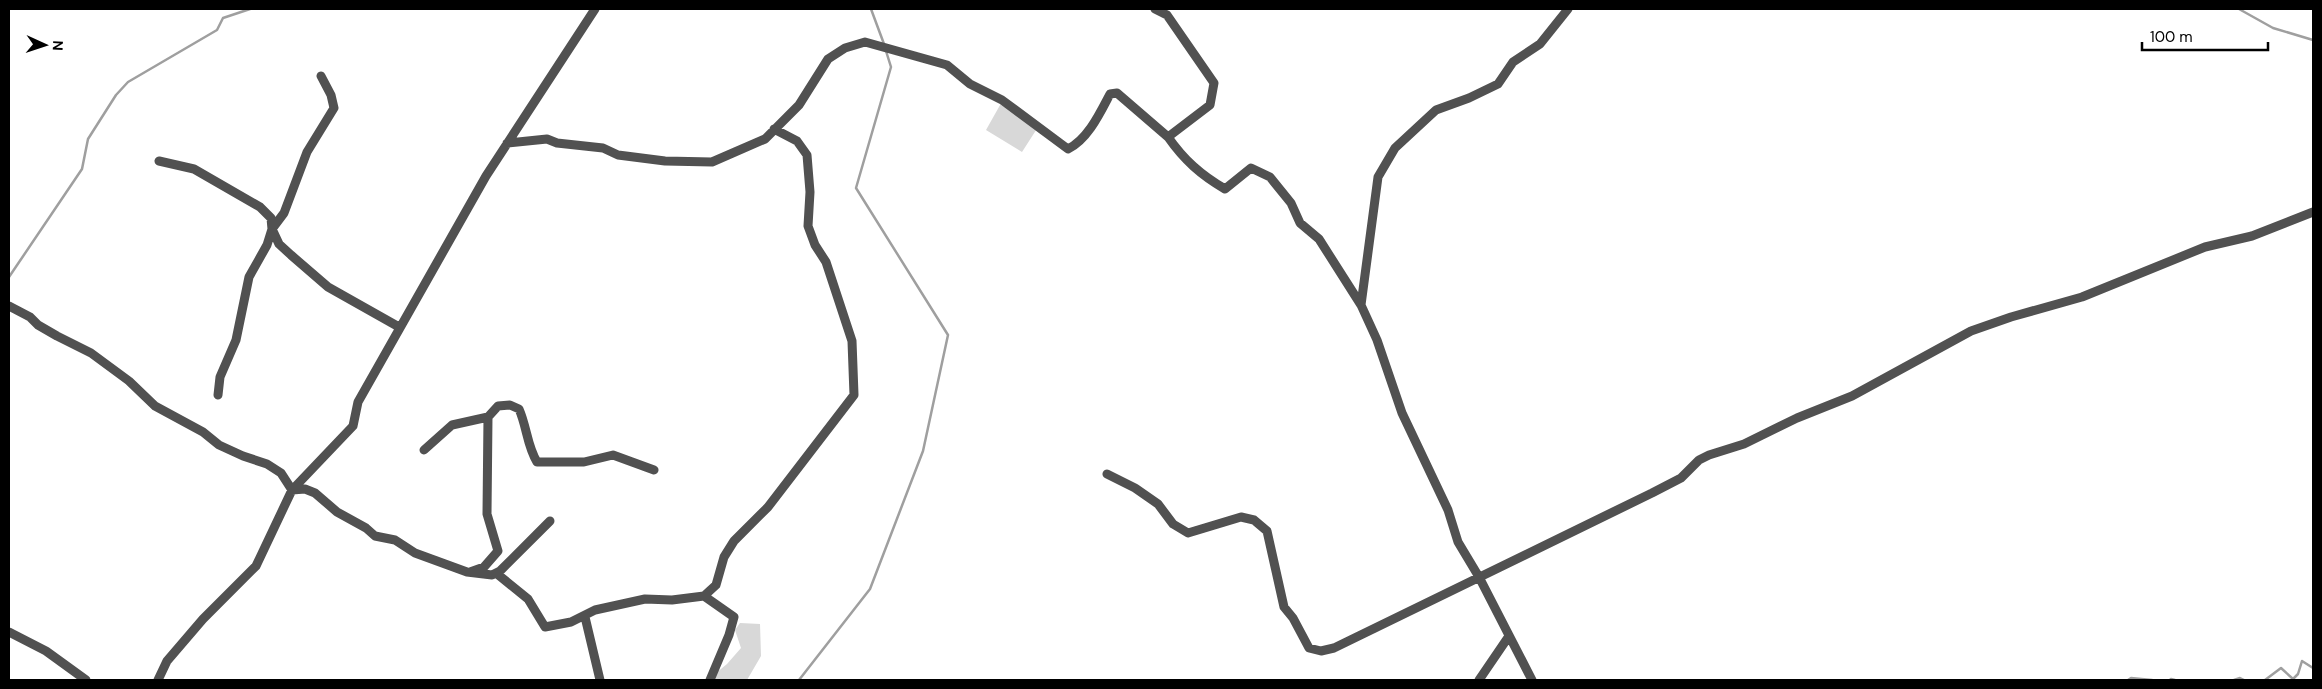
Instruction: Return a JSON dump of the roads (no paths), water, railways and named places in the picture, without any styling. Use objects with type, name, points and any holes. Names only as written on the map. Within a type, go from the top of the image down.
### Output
[{"type":"street","points":[[158,680],[167,661],[203,619],[256,566],[292,490],[353,426],[358,402],[486,176],[594,9]]},
{"type":"street","points":[[1155,9],[1166,15],[1214,83],[1210,105],[1168,137]]},
{"type":"street","points":[[1361,304],[1378,177],[1395,148],[1436,110],[1470,98],[1498,84],[1514,62],[1540,44],[1568,9]]},
{"type":"street","points":[[508,144],[547,139],[556,143],[603,148],[618,155],[665,161],[712,162],[765,139],[799,105],[828,59],[845,48],[865,42],[947,65],[970,84],[1002,100],[1068,149],[1075,146],[1097,118],[1110,94],[1117,93],[1168,137],[1184,159],[1203,176],[1225,189],[1251,168],[1270,177],[1291,203],[1300,223],[1319,239],[1361,304],[1402,414],[1448,510],[1458,542],[1480,577],[1532,680]]},
{"type":"street","points":[[218,395],[220,377],[236,340],[249,277],[267,245],[272,229],[284,213],[307,152],[334,108],[331,95],[321,76]]},
{"type":"street","points":[[496,573],[528,599],[545,627],[552,628],[585,617],[595,610],[645,599],[672,600],[704,596],[716,585],[724,557],[734,540],[774,500],[854,394],[852,341],[826,262],[814,245],[808,226],[810,192],[807,155],[797,141],[774,129]]},
{"type":"street","points":[[159,161],[194,169],[236,192],[265,212],[271,218],[272,229],[279,244],[328,287],[399,327]]},
{"type":"street","points":[[1107,474],[1135,488],[1158,504],[1173,524],[1188,533],[1241,517],[1254,520],[1267,531],[1284,607],[1293,618],[1309,648],[1321,652],[1334,648],[1681,478],[1699,460],[1709,455],[1744,444],[1797,418],[1852,396],[1971,332],[2011,317],[2082,297],[2205,247],[2252,236],[2313,212]]},
{"type":"street","points":[[9,306],[30,317],[57,336],[91,353],[129,382],[148,402],[203,432],[219,445],[267,464],[281,473],[292,490]]},
{"type":"street","points":[[424,450],[452,425],[488,417],[498,406],[510,405],[519,409],[530,450],[538,462],[584,462],[613,455],[654,470]]},
{"type":"street","points":[[467,572],[484,567],[498,551],[487,514],[488,417]]},
{"type":"street","points":[[292,490],[305,490],[315,493],[337,512],[366,528],[375,536],[395,540],[415,553],[467,572],[492,575],[496,573],[526,547],[550,521]]},
{"type":"street","points":[[704,596],[734,617],[729,635],[710,680]]},
{"type":"street","points":[[585,617],[600,680]]},
{"type":"street","points":[[9,632],[46,651],[86,680]]},
{"type":"street","points":[[1479,680],[1509,636]]},
{"type":"waterway","points":[[9,277],[82,169],[88,139],[116,95],[128,82],[217,30],[223,18],[250,9]]},
{"type":"waterway","points":[[871,9],[884,44]]},
{"type":"waterway","points":[[2239,9],[2273,28],[2313,40]]},
{"type":"waterway","points":[[799,680],[870,589],[923,451],[948,335],[856,188],[891,67],[886,51]]},
{"type":"waterway","points":[[2265,680],[2281,668],[2293,679],[2298,674],[2302,661],[2313,668]]},
{"type":"waterway","points":[[2128,680],[2131,678],[2152,680]]},
{"type":"waterway","points":[[2234,680],[2240,678],[2244,680]]},
{"type":"waterway","points":[[2170,680],[2175,680]]}]
